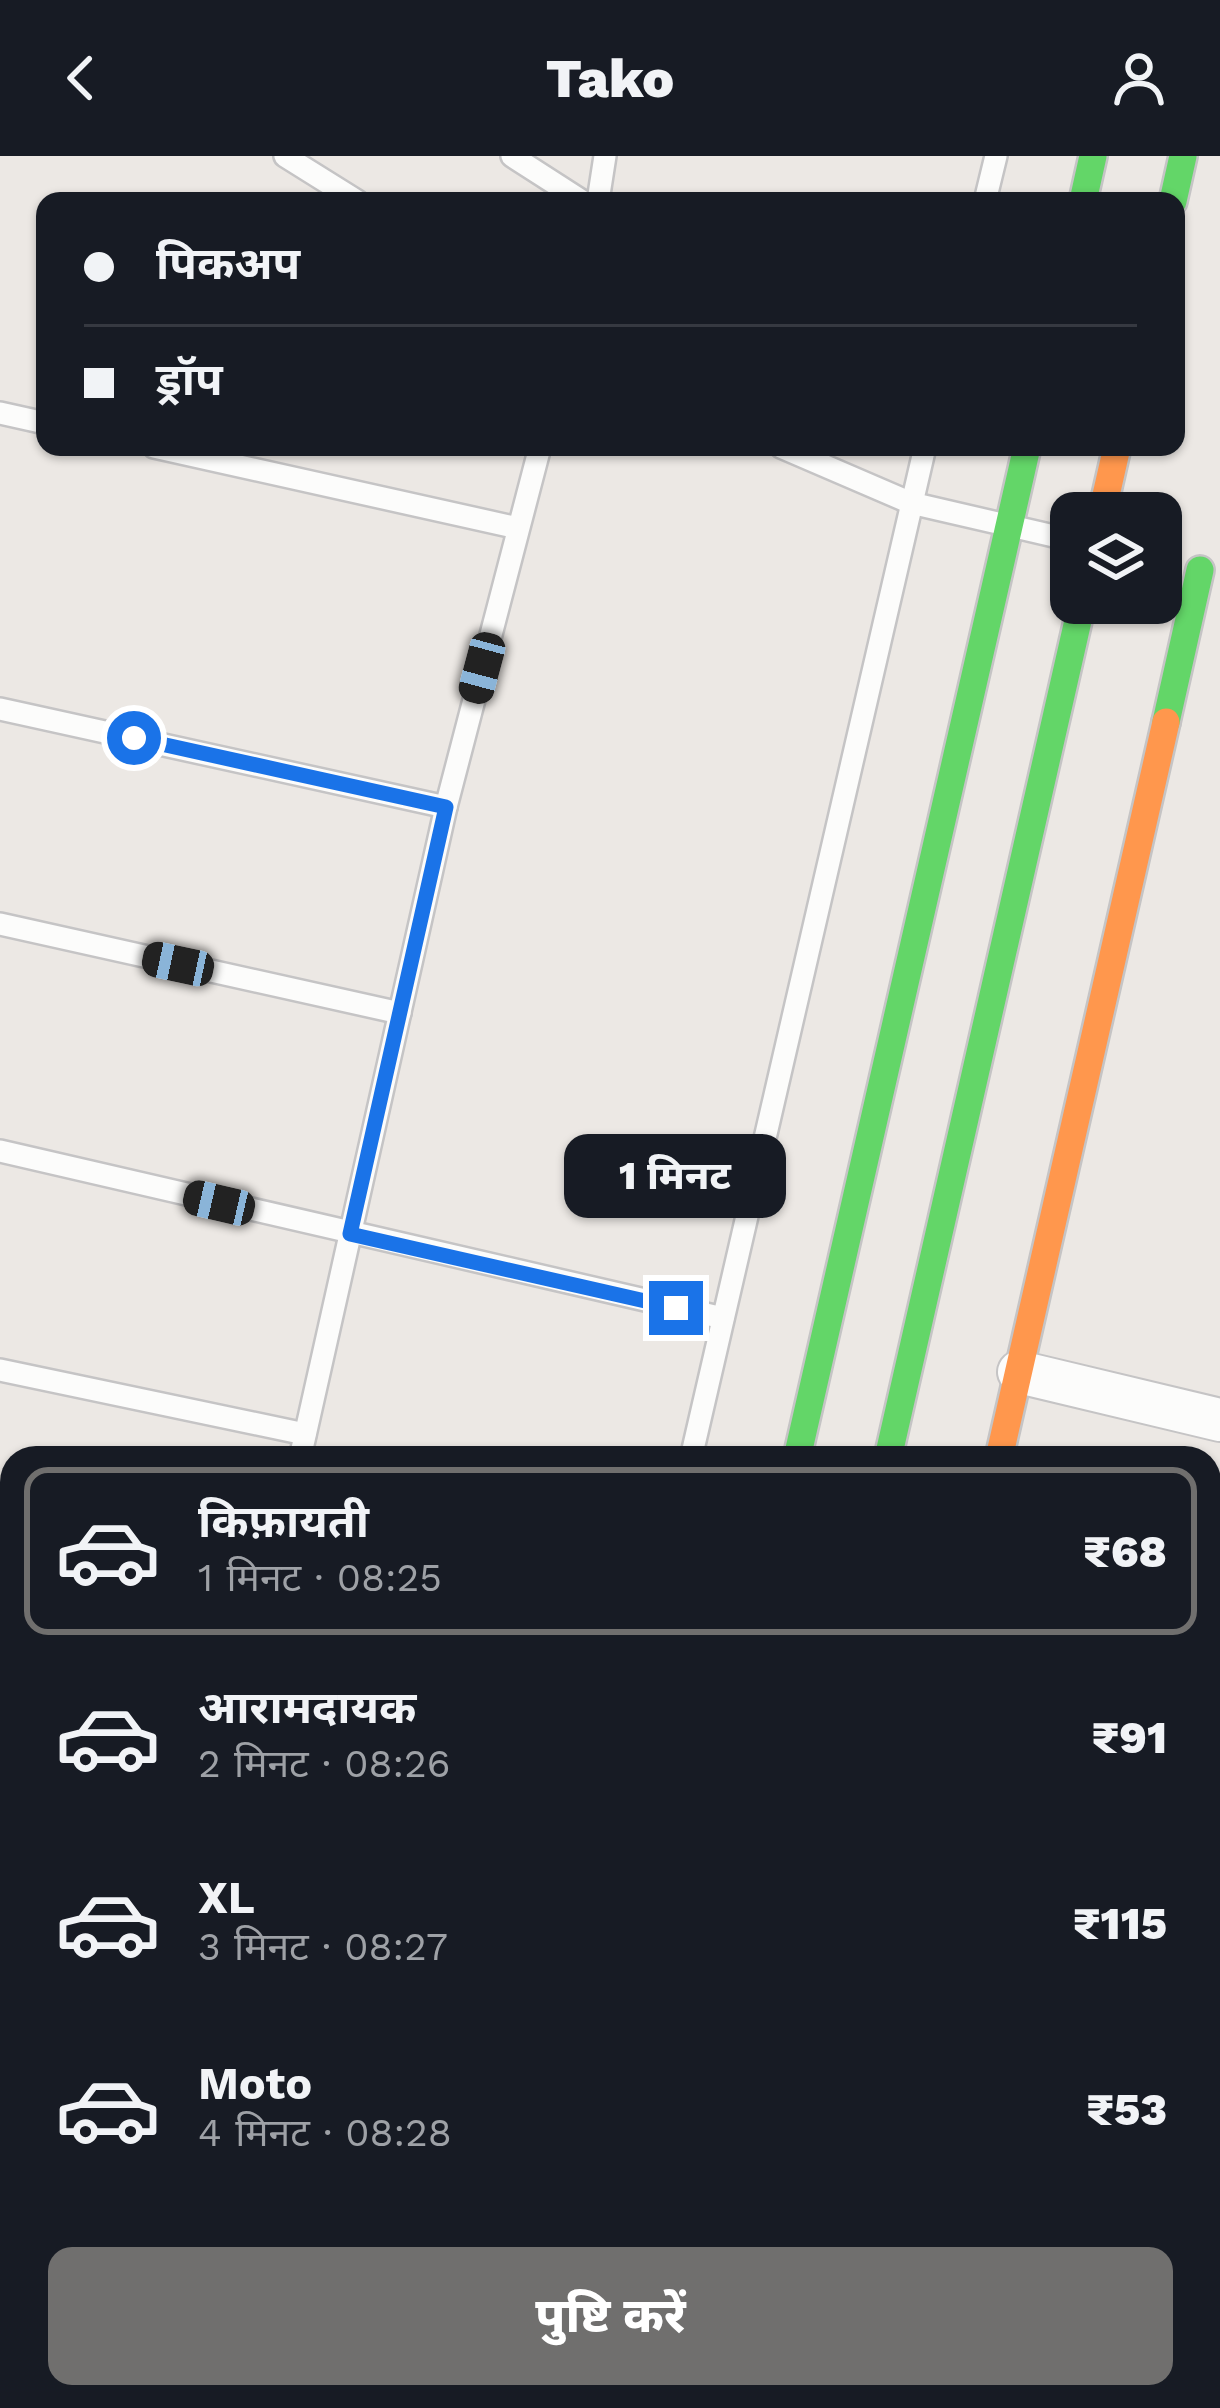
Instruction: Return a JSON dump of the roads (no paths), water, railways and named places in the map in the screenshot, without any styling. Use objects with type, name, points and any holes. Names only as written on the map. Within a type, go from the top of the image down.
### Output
[{"type":"street","points":[[1085,192],[1093,156]]},
{"type":"street","points":[[1175,192],[1183,156]]},
{"type":"street","points":[[800,1446],[908,1024],[1025,456]]},
{"type":"street","points":[[1107,492],[1115,456]]},
{"type":"street","points":[[1002,1446],[1194,568]]},
{"type":"street","points":[[890,1446],[971,1044],[1077,624]]},
{"type":"street","points":[[1018,1372],[1220,1420]]},
{"type":"lane","points":[[285,156],[343,192]]},
{"type":"lane","points":[[512,156],[568,192]]},
{"type":"lane","points":[[599,192],[605,156]]},
{"type":"lane","points":[[987,192],[995,156]]},
{"type":"lane","points":[[0,412],[36,421]]},
{"type":"lane","points":[[194,456],[518,528]]},
{"type":"lane","points":[[302,1446],[446,807],[538,456]]},
{"type":"lane","points":[[802,456],[911,503],[1050,535]]},
{"type":"lane","points":[[694,1446],[923,456]]},
{"type":"lane","points":[[0,709],[446,807]]},
{"type":"lane","points":[[0,924],[400,1013]]},
{"type":"lane","points":[[0,1151],[723,1318]]},
{"type":"lane","points":[[0,1370],[305,1433]]}]
